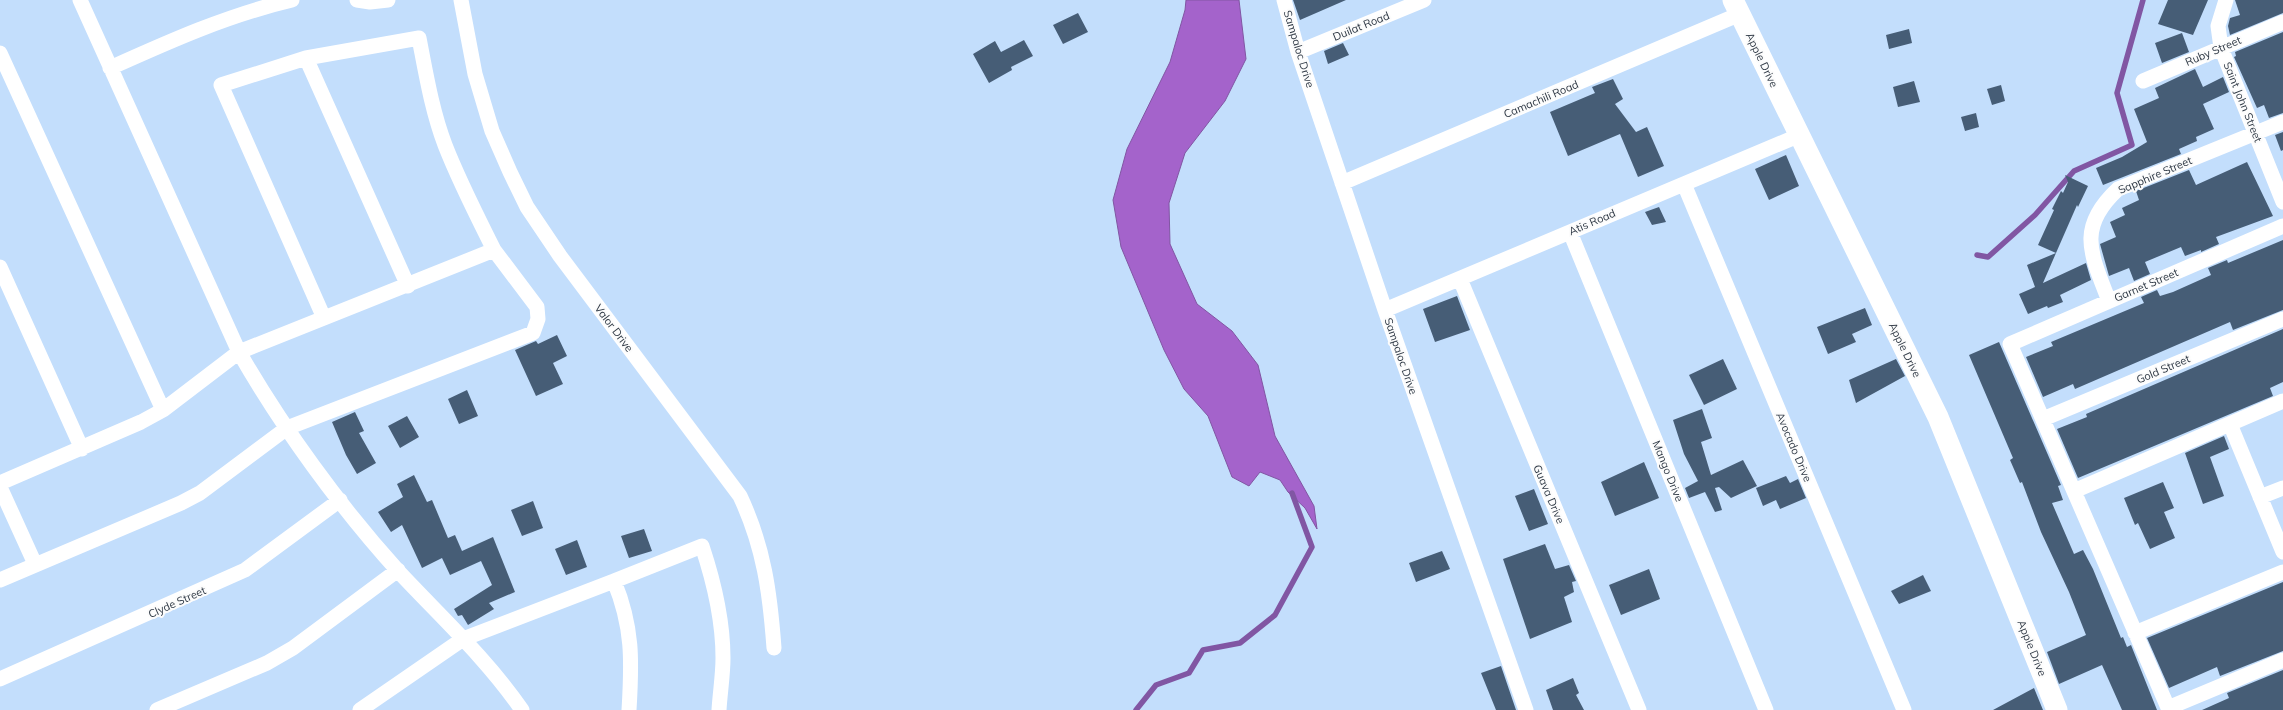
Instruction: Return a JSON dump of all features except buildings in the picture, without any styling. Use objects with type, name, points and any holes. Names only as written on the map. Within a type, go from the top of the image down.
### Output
[{"type":"street","points":[[80,0],[238,352],[263,394],[340,500],[398,570],[492,671],[519,709]]},
{"type":"street","points":[[110,68],[192,31],[237,14],[292,0]]},
{"type":"street","points":[[356,0],[370,2],[388,0]]},
{"type":"street","name":"Valor Drive","points":[[462,0],[475,74],[492,131],[510,172],[528,207],[560,256],[729,479],[744,503],[758,537],[764,560],[769,586],[774,648]]},
{"type":"street","name":"Sampaloc Drive","points":[[1284,0],[1298,52],[1385,310],[1526,710]]},
{"type":"street","name":"Duilat Road","points":[[1298,52],[1424,0]]},
{"type":"street","name":"Saint John Street","points":[[2226,0],[2218,26],[2221,48],[2283,202]]},
{"type":"street","name":"Apple Drive","points":[[1736,7],[1938,417],[2057,710]]},
{"type":"street","name":"Camachili Road","points":[[1342,183],[1736,7]]},
{"type":"street","name":"Ruby Street","points":[[2143,81],[2283,22]]},
{"type":"street","points":[[0,580],[181,503],[200,493],[287,428],[533,333],[538,319],[537,307],[494,250],[465,192],[444,144],[429,90],[419,38],[306,58],[221,86],[324,318]]},
{"type":"street","points":[[0,53],[163,410]]},
{"type":"street","points":[[306,58],[408,286]]},
{"type":"street","name":"Sapphire Street","points":[[2109,301],[2091,253],[2090,234],[2105,201],[2118,189],[2283,122]]},
{"type":"street","name":"Atis Road","points":[[1385,310],[1800,135]]},
{"type":"street","name":"Avocado Drive","points":[[1684,184],[1904,710]]},
{"type":"street","name":"Garnet Street","points":[[2042,419],[2010,344],[2283,226]]},
{"type":"street","name":"Mango Drive","points":[[1570,232],[1766,710]]},
{"type":"street","points":[[0,483],[82,449],[163,410],[238,352],[408,286],[494,250]]},
{"type":"street","points":[[0,267],[82,449]]},
{"type":"street","name":"Guava Drive","points":[[1460,279],[1639,710]]},
{"type":"street","name":"Gold Street","points":[[2042,419],[2283,320]]},
{"type":"street","points":[[2074,491],[2283,401]]},
{"type":"street","points":[[2042,419],[2168,709],[2283,660]]},
{"type":"street","points":[[2230,424],[2283,552]]},
{"type":"street","points":[[0,487],[35,564]]},
{"type":"street","points":[[2260,497],[2283,488]]},
{"type":"street","name":"Clyde Street","points":[[0,680],[245,570],[340,500]]},
{"type":"street","points":[[360,710],[463,639],[702,546],[711,573],[721,620],[723,658],[719,710]]},
{"type":"street","points":[[157,710],[267,663],[293,648],[398,570]]},
{"type":"street","points":[[2135,633],[2283,572]]},
{"type":"street","points":[[614,580],[623,603],[630,636],[632,665],[629,710]]},
{"type":"shaded area","points":[[1186,0],[1239,0],[1246,59],[1225,101],[1185,153],[1169,203],[1170,244],[1197,304],[1232,331],[1258,365],[1275,436],[1314,506],[1317,529],[1305,508],[1288,492],[1280,480],[1260,472],[1249,486],[1232,477],[1208,416],[1184,389],[1164,350],[1121,247],[1113,200],[1127,149],[1170,62],[1185,10]]},
{"type":"waterway","points":[[1977,255],[1988,257],[2035,215],[2074,171],[2132,145],[2117,93],[2143,0]]},
{"type":"waterway","points":[[1136,710],[1156,685],[1189,673],[1203,650],[1240,643],[1275,615],[1312,547],[1292,493]]}]
